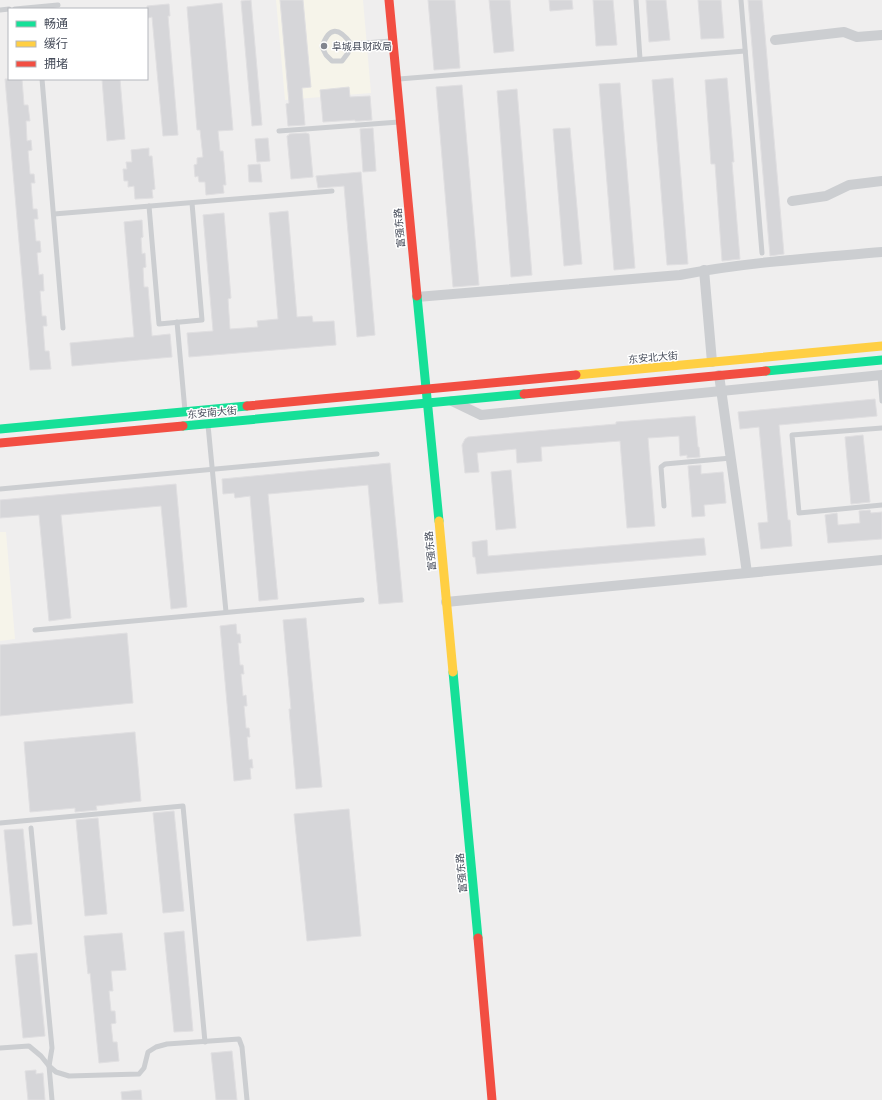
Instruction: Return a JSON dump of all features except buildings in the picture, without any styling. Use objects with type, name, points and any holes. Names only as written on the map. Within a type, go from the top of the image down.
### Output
[{"type":"main road","name":"富强东路","points":[[388,0],[426,389],[492,1100]]},
{"type":"main road","name":"东安北大街","points":[[426,389],[882,346]]},
{"type":"main road","points":[[427,403],[882,360]]},
{"type":"main road","name":"东安南大街","points":[[0,430],[426,389]]},
{"type":"main road","name":"东安南大街","points":[[0,443],[427,403]]},
{"type":"street","points":[[775,40],[844,32],[857,37],[882,35]]},
{"type":"street","points":[[792,201],[826,196],[848,185],[882,181]]},
{"type":"street","points":[[417,297],[680,275],[704,270],[760,263],[882,252]]},
{"type":"street","points":[[704,270],[712,362]]},
{"type":"street","points":[[719,375],[747,573]]},
{"type":"street","points":[[452,401],[481,415],[881,375]]},
{"type":"street","points":[[446,602],[882,560]]},
{"type":"lane","points":[[636,0],[640,59]]},
{"type":"lane","points":[[740,0],[762,253]]},
{"type":"lane","points":[[25,8],[58,5]]},
{"type":"lane","points":[[330,32],[337,32],[345,35],[351,44],[348,53],[342,61],[332,61],[326,55],[322,47],[325,36],[330,32]]},
{"type":"lane","points":[[351,44],[392,41]]},
{"type":"lane","points":[[396,80],[745,51]]},
{"type":"lane","points":[[42,80],[63,328]]},
{"type":"lane","points":[[279,131],[400,122]]},
{"type":"lane","points":[[54,214],[332,191]]},
{"type":"lane","points":[[149,206],[159,324],[202,320],[192,203]]},
{"type":"lane","points":[[177,322],[185,412]]},
{"type":"lane","points":[[881,375],[882,401]]},
{"type":"lane","points":[[208,424],[226,612]]},
{"type":"lane","points":[[882,428],[792,435],[799,513],[882,505]]},
{"type":"lane","points":[[0,489],[377,454]]},
{"type":"lane","points":[[664,506],[661,467],[665,464],[731,458]]},
{"type":"lane","points":[[35,630],[362,600]]},
{"type":"lane","points":[[0,823],[183,806],[205,1042]]},
{"type":"lane","points":[[31,828],[52,1048],[49,1066],[52,1100]]},
{"type":"lane","points":[[0,1048],[28,1046],[41,1056],[56,1072],[69,1076],[139,1074],[144,1068],[148,1052],[156,1047],[167,1044],[239,1039],[242,1047],[247,1100]]},
{"type":"shaded area","name":"阜城县财政局","points":[[276,0],[363,0],[371,93],[285,100]]},
{"type":"shaded area","points":[[0,532],[6,532],[15,639],[0,641]]},
{"type":"traffic: fast","points":[[417,296],[439,521]]},
{"type":"traffic: fast","points":[[766,371],[882,360]]},
{"type":"traffic: fast","points":[[183,426],[524,394]]},
{"type":"traffic: fast","points":[[0,429],[247,406]]},
{"type":"traffic: fast","points":[[453,672],[478,938]]},
{"type":"traffic: slow","points":[[576,375],[882,346]]},
{"type":"traffic: slow","points":[[439,521],[453,672]]},
{"type":"traffic: jam","points":[[389,0],[417,296]]},
{"type":"traffic: jam","points":[[524,394],[766,371]]},
{"type":"traffic: jam","points":[[247,406],[576,375]]},
{"type":"traffic: jam","points":[[0,443],[183,426]]},
{"type":"traffic: jam","points":[[478,938],[492,1100]]},
{"type":"place","name":"阜城县财政局","points":[[324,46]]}]
